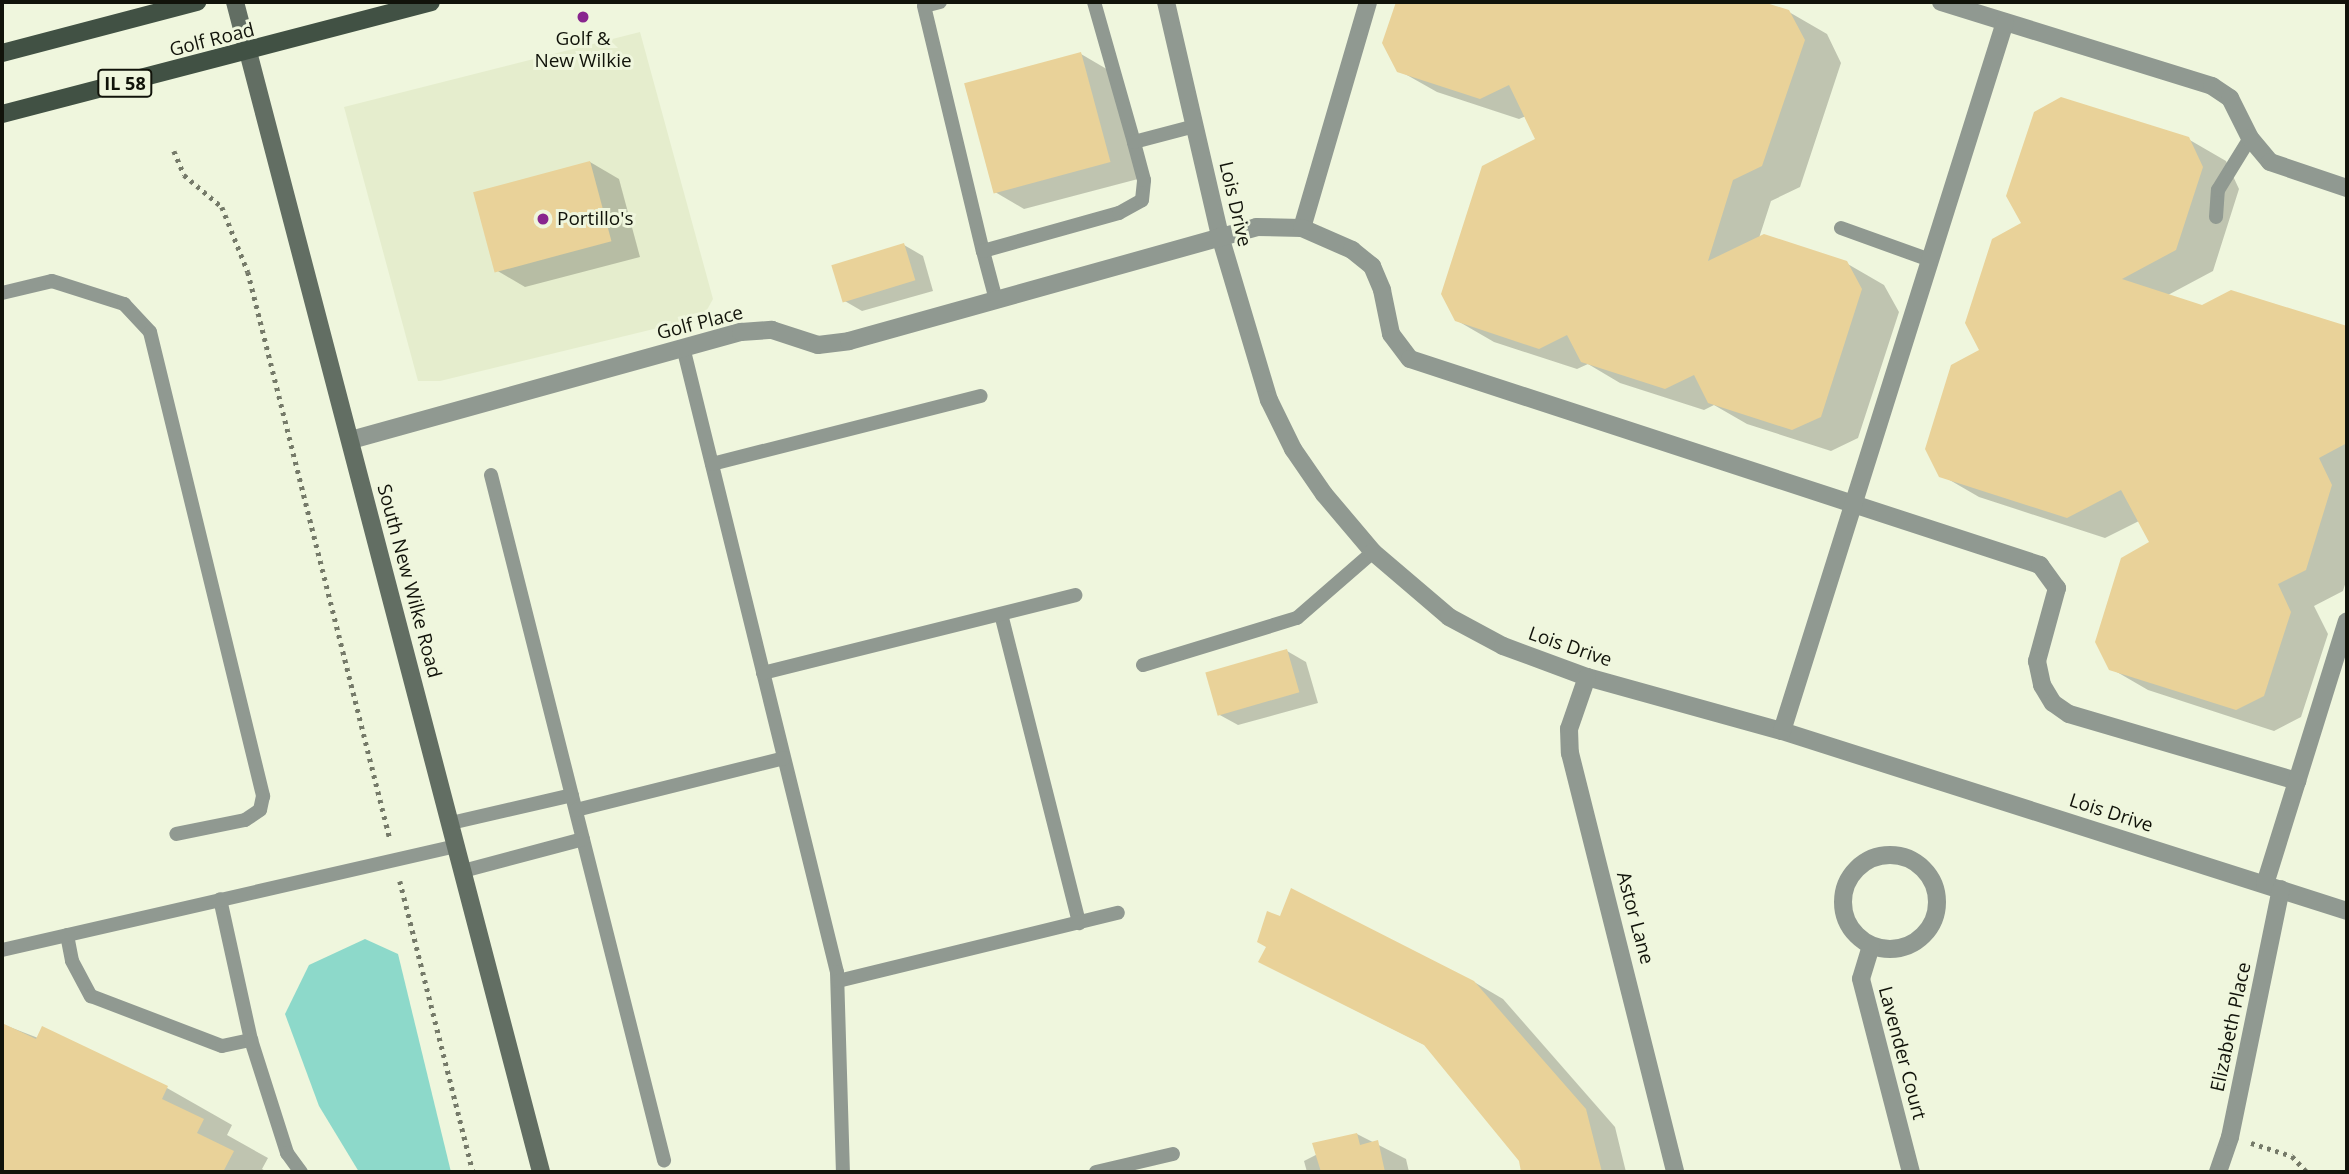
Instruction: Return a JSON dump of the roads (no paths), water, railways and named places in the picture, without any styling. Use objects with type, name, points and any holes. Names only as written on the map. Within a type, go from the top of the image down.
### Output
[{"type":"main road","points":[[2,53],[197,2]]},
{"type":"main road","name":"South New Wilke Road","points":[[235,2],[541,1172]]},
{"type":"main road","name":"Golf Road","points":[[2,114],[248,52],[431,2]]},
{"type":"street","name":"Lois Drive","points":[[1166,2],[1220,236],[1269,400],[1293,449],[1373,552],[1449,618],[1503,646],[1587,677],[1782,731],[2347,911]]},
{"type":"street","points":[[1368,2],[1302,229],[1352,250],[1371,266],[1382,290],[1391,334],[1410,359],[2040,565],[2057,587],[2037,661],[2042,685],[2053,703],[2069,714],[2297,781]]},
{"type":"street","points":[[1941,2],[2212,86],[2230,98],[2250,138],[2270,162],[2347,188]]},
{"type":"street","points":[[1782,731],[2005,22]]},
{"type":"street","name":"Golf Place","points":[[351,440],[683,347],[772,330],[818,345],[849,341],[1256,227],[1302,229]]},
{"type":"street","name":"Elizabeth Place","points":[[2218,1172],[2230,1137],[2273,886],[2297,781],[2347,621]]},
{"type":"street","name":"Astor Lane","points":[[1587,677],[1569,729],[1570,753],[1675,1172]]},
{"type":"street","points":[[1880,856],[1909,858],[1933,881],[1937,914],[1919,941],[1896,949],[1871,946],[1849,926],[1843,912],[1847,884],[1855,871],[1880,856]]},
{"type":"street","name":"Lavender Court","points":[[1871,946],[1861,979],[1911,1172]]},
{"type":"lane","points":[[940,2],[924,6],[996,300]]},
{"type":"lane","points":[[983,251],[1119,213],[1142,200],[1143,180],[1134,142],[1094,2]]},
{"type":"lane","points":[[1134,142],[1195,126]]},
{"type":"lane","points":[[2216,217],[2218,190],[2250,138]]},
{"type":"lane","points":[[1841,228],[1930,260]]},
{"type":"lane","points":[[2,293],[52,281],[124,304],[150,332],[264,796],[260,810],[245,820],[176,834]]},
{"type":"lane","points":[[683,347],[838,981],[843,1172]]},
{"type":"lane","points":[[712,464],[981,396]]},
{"type":"lane","points":[[491,475],[664,1160]]},
{"type":"lane","points":[[1143,665],[1297,618],[1373,552]]},
{"type":"lane","points":[[763,673],[1075,595]]},
{"type":"lane","points":[[1001,614],[1079,923]]},
{"type":"lane","points":[[576,810],[784,758]]},
{"type":"lane","points":[[451,823],[572,795]]},
{"type":"lane","points":[[463,871],[583,839]]},
{"type":"lane","points":[[2,950],[220,898],[457,846]]},
{"type":"lane","points":[[220,898],[251,1040],[287,1153],[300,1172]]},
{"type":"lane","points":[[838,981],[1118,913]]},
{"type":"lane","points":[[67,935],[72,961],[91,996],[222,1046],[251,1040]]},
{"type":"lane","points":[[1096,1172],[1173,1154]]},
{"type":"water","points":[[365,939],[398,954],[451,1172],[359,1172],[319,1106],[285,1014],[309,965]]},
{"type":"place","name":"Golf & New Wilkie","points":[[583,17]]},
{"type":"place","name":"Portillo's","points":[[543,219]]}]
